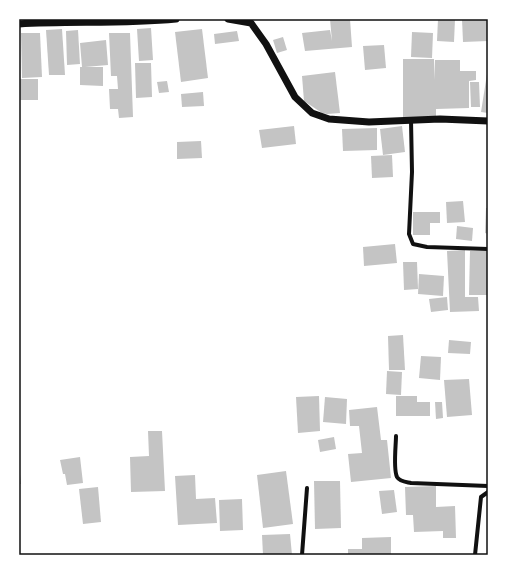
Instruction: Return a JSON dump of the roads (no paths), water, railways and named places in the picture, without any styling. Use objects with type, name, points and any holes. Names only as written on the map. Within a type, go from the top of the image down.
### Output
[{"type":"street","points":[[19,24],[62,21],[150,21],[176,19]]},
{"type":"street","points":[[228,19],[251,23],[266,44],[295,97],[312,113],[329,119],[369,122],[440,119],[488,121]]},
{"type":"street","points":[[411,120],[412,172],[409,234],[412,244],[427,247],[488,248]]},
{"type":"street","points":[[396,436],[396,467],[397,476],[400,480],[412,483],[488,486]]},
{"type":"street","points":[[302,555],[307,488]]},
{"type":"street","points":[[475,555],[481,497],[488,492]]}]
